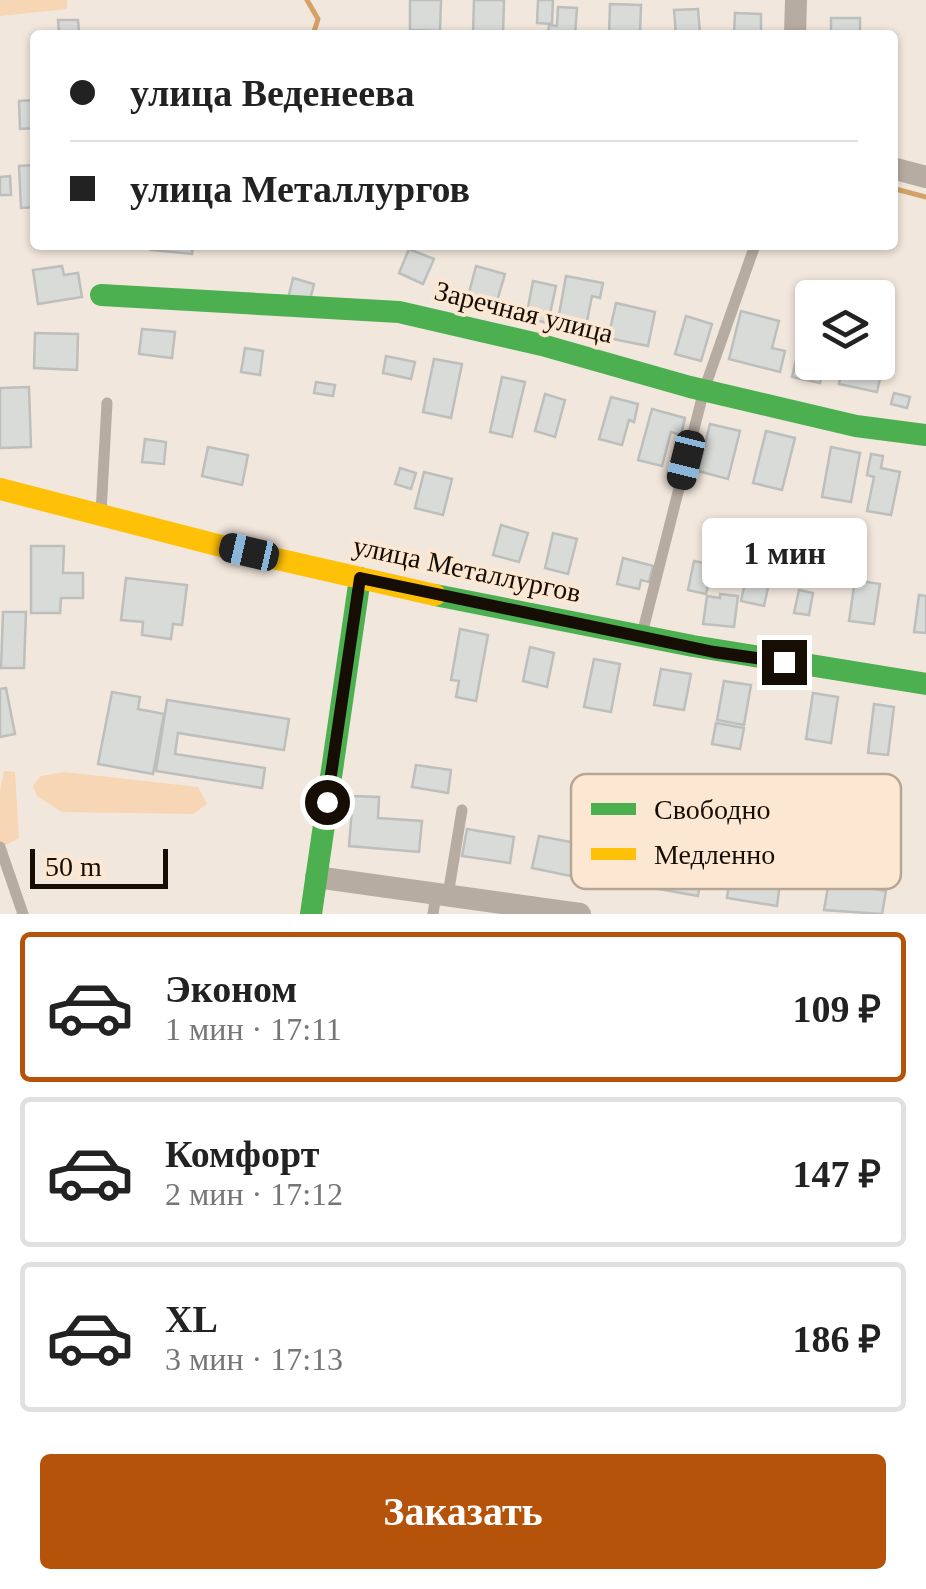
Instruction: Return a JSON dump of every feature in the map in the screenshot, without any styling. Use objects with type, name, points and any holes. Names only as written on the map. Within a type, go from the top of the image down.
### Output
[{"type":"street","points":[[795,30],[796,0]]},
{"type":"street","points":[[898,170],[926,177]]},
{"type":"street","name":"Заречная улица","points":[[101,295],[399,312],[856,426],[926,435]]},
{"type":"street","name":"улица Металлургов","points":[[0,489],[360,578],[714,652],[926,684]]},
{"type":"street","points":[[311,914],[360,578]]},
{"type":"street","points":[[316,877],[439,901],[580,914]]},
{"type":"lane","points":[[642,635],[704,390],[753,250]]},
{"type":"lane","points":[[101,517],[108,403]]},
{"type":"lane","points":[[439,901],[462,810]]},
{"type":"lane","points":[[0,847],[23,914]]},
{"type":"shaded area","points":[[0,0],[67,0],[67,9],[0,16]]},
{"type":"shaded area","points":[[4,771],[15,772],[19,838],[6,845],[0,855],[0,792]]},
{"type":"shaded area","points":[[64,772],[198,787],[207,804],[193,814],[62,812],[37,796],[33,786],[41,776]]},
{"type":"building","points":[[410,0],[441,0],[440,30],[410,30]]},
{"type":"building","points":[[474,0],[504,0],[503,30],[473,30]]},
{"type":"building","points":[[538,0],[553,0],[552,24],[537,23]]},
{"type":"building","points":[[610,4],[641,5],[640,30],[609,30]]},
{"type":"building","points":[[558,7],[577,8],[575,30],[548,30],[549,25],[557,26]]},
{"type":"building","points":[[698,9],[700,30],[676,30],[674,10]]},
{"type":"building","points":[[735,13],[761,14],[761,30],[734,30]]},
{"type":"building","points":[[831,18],[860,18],[860,30],[831,30]]},
{"type":"building","points":[[58,20],[78,20],[79,30],[59,30]]},
{"type":"building","points":[[30,100],[30,128],[20,129],[19,101]]},
{"type":"building","points":[[30,165],[30,207],[21,208],[19,166]]},
{"type":"building","points":[[10,176],[11,195],[0,195],[0,177]]},
{"type":"building","points":[[151,250],[192,250],[192,254]]},
{"type":"building","points":[[409,250],[434,259],[423,284],[399,273]]},
{"type":"building","points":[[62,266],[64,275],[78,273],[82,297],[38,304],[33,270]]},
{"type":"building","points":[[476,266],[505,274],[494,311],[466,304]]},
{"type":"building","points":[[566,276],[603,283],[600,298],[592,296],[585,331],[557,326]]},
{"type":"building","points":[[293,278],[314,284],[309,304],[288,299]]},
{"type":"building","points":[[533,281],[556,286],[548,323],[526,318]]},
{"type":"building","points":[[616,303],[655,312],[648,346],[608,338]]},
{"type":"building","points":[[741,311],[779,321],[772,348],[785,351],[780,372],[729,359]]},
{"type":"building","points":[[686,316],[712,324],[701,361],[675,354]]},
{"type":"building","points":[[142,329],[175,332],[172,358],[139,354]]},
{"type":"building","points":[[35,333],[78,334],[77,370],[34,368]]},
{"type":"building","points":[[245,348],[263,351],[260,375],[241,372]]},
{"type":"building","points":[[386,356],[415,362],[411,379],[383,373]]},
{"type":"building","points":[[434,359],[462,364],[451,418],[423,412]]},
{"type":"building","points":[[502,377],[525,382],[512,437],[490,432]]},
{"type":"building","points":[[840,380],[880,380],[877,392],[839,384]]},
{"type":"building","points":[[316,382],[335,385],[333,396],[314,393]]},
{"type":"building","points":[[29,387],[31,447],[0,448],[0,388]]},
{"type":"building","points":[[894,393],[910,397],[907,408],[891,404]]},
{"type":"building","points":[[545,394],[565,400],[555,437],[535,431]]},
{"type":"building","points":[[611,397],[638,404],[622,445],[599,439]]},
{"type":"building","points":[[652,409],[685,418],[681,435],[671,432],[662,466],[638,460]]},
{"type":"building","points":[[710,424],[740,431],[728,479],[698,471]]},
{"type":"building","points":[[766,431],[795,438],[782,490],[753,483]]},
{"type":"building","points":[[145,439],[166,442],[164,464],[142,462]]},
{"type":"building","points":[[208,447],[248,455],[242,485],[202,476]]},
{"type":"building","points":[[831,447],[860,453],[851,502],[822,497]]},
{"type":"building","points":[[871,454],[883,456],[881,468],[900,472],[891,515],[867,511],[874,477],[867,475]]},
{"type":"building","points":[[400,468],[416,473],[411,489],[395,484]]},
{"type":"building","points":[[424,472],[452,479],[443,515],[415,508]]},
{"type":"building","points":[[501,525],[528,533],[519,562],[493,555]]},
{"type":"building","points":[[553,533],[577,539],[568,574],[545,568]]},
{"type":"building","points":[[31,546],[64,546],[63,573],[83,573],[83,598],[61,598],[60,613],[31,613]]},
{"type":"building","points":[[623,558],[653,566],[649,582],[641,580],[639,589],[617,584]]},
{"type":"building","points":[[694,561],[713,565],[706,594],[688,590]]},
{"type":"building","points":[[748,569],[771,574],[764,606],[741,601]]},
{"type":"building","points":[[126,578],[187,585],[182,625],[173,624],[171,639],[142,635],[143,622],[121,620]]},
{"type":"building","points":[[855,580],[880,584],[874,624],[849,621]]},
{"type":"building","points":[[799,590],[813,593],[809,615],[794,613]]},
{"type":"building","points":[[720,594],[738,596],[734,627],[703,624],[707,596],[720,598]]},
{"type":"building","points":[[919,595],[926,596],[926,633],[914,632]]},
{"type":"building","points":[[3,612],[26,612],[24,668],[1,668]]},
{"type":"building","points":[[460,629],[488,635],[476,701],[456,697],[459,681],[451,680]]},
{"type":"building","points":[[530,647],[554,653],[547,687],[523,681]]},
{"type":"building","points":[[594,659],[620,664],[611,712],[584,707]]},
{"type":"building","points":[[661,669],[691,674],[684,710],[654,705]]},
{"type":"building","points":[[724,681],[751,685],[744,725],[717,720]]},
{"type":"building","points":[[6,688],[15,734],[0,737],[0,689]]},
{"type":"building","points":[[112,692],[140,697],[138,709],[164,714],[153,774],[98,764]]},
{"type":"building","points":[[813,693],[838,697],[831,743],[806,739]]},
{"type":"building","points":[[167,700],[289,719],[284,750],[178,733],[175,754],[265,768],[262,788],[156,771]]},
{"type":"building","points":[[874,704],[894,707],[888,755],[868,753]]},
{"type":"building","points":[[716,723],[744,728],[740,749],[712,744]]},
{"type":"building","points":[[416,765],[451,770],[448,793],[412,787]]},
{"type":"building","points":[[353,796],[379,797],[378,818],[422,821],[419,852],[349,846]]},
{"type":"building","points":[[467,829],[514,837],[510,863],[462,856]]},
{"type":"building","points":[[539,836],[571,842],[571,876],[532,868]]},
{"type":"building","points":[[659,889],[699,889],[698,896]]},
{"type":"building","points":[[728,889],[779,889],[777,906],[727,898]]},
{"type":"building","points":[[828,889],[886,891],[882,914],[824,910]]},
{"type":"waterway","points":[[307,0],[318,19],[315,30]]},
{"type":"waterway","points":[[898,190],[926,197]]},
{"type":"traffic: fast","points":[[101,295],[399,312],[856,426],[926,435]]},
{"type":"traffic: fast","points":[[311,914],[360,578]]},
{"type":"traffic: fast","points":[[435,595],[693,646],[926,684]]},
{"type":"traffic: slow","points":[[0,489],[229,548],[435,595]]},
{"type":"route","points":[[327,802],[360,578],[714,652],[784,662]]}]
